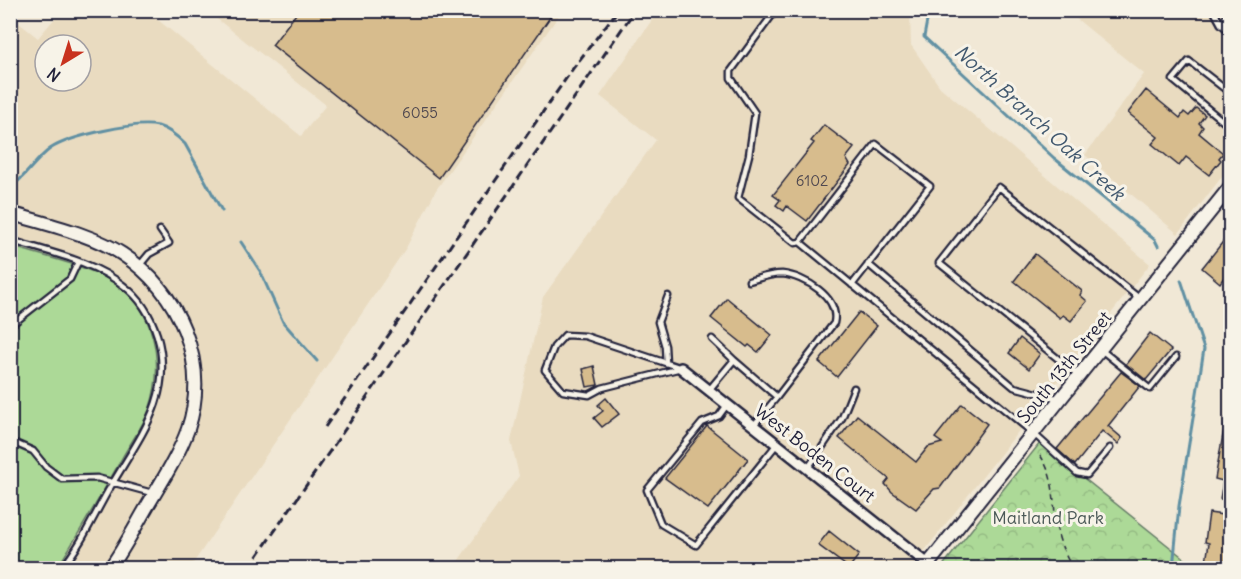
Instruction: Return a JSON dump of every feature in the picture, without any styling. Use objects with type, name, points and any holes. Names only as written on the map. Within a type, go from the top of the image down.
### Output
[{"type":"street","name":"South 13th Street","points":[[927,566],[1230,187]]},
{"type":"street","points":[[10,213],[99,243],[139,266],[169,299],[188,339],[194,374],[188,428],[154,494],[110,568]]},
{"type":"street","name":"West Boden Court","points":[[681,368],[927,566]]},
{"type":"lane","points":[[776,10],[731,71],[731,78],[755,113],[749,155],[738,198],[795,243],[800,242],[1081,475],[1087,475],[1110,448]]},
{"type":"lane","points":[[1217,10],[1215,13],[1221,24],[1230,32]]},
{"type":"lane","points":[[1221,24],[1230,11]]},
{"type":"lane","points":[[1230,93],[1189,61],[1173,80],[1230,127]]},
{"type":"lane","points":[[800,242],[876,144],[930,186],[852,285]]},
{"type":"lane","points":[[1079,376],[939,263],[999,187],[1140,299]]},
{"type":"lane","points":[[139,266],[149,254],[169,243],[160,230]]},
{"type":"lane","points":[[10,240],[102,271],[133,293],[154,327],[163,362],[163,377],[155,408],[62,568]]},
{"type":"lane","points":[[10,326],[70,279],[78,262]]},
{"type":"lane","points":[[868,264],[1014,387],[1060,399]]},
{"type":"lane","points":[[750,281],[781,274],[806,281],[827,298],[835,318],[834,324],[754,426]]},
{"type":"lane","points":[[666,363],[665,346],[658,322],[668,296]]},
{"type":"lane","points":[[1228,328],[1230,322]]},
{"type":"lane","points":[[565,335],[585,336],[681,368],[602,388],[589,395],[563,391],[545,370],[554,347],[565,335]]},
{"type":"lane","points":[[712,339],[777,397]]},
{"type":"lane","points":[[1101,349],[1150,389],[1176,357]]},
{"type":"lane","points":[[709,390],[734,360]]},
{"type":"lane","points":[[808,468],[842,418],[854,388]]},
{"type":"lane","points":[[727,405],[719,416],[702,423],[647,490],[661,524],[696,545],[777,444]]},
{"type":"lane","points":[[10,441],[33,451],[46,467],[62,479],[98,478],[154,494]]},
{"type":"path","points":[[1040,455],[1053,482],[1056,524],[1062,549],[1072,568]]},
{"type":"shaded area","points":[[61,11],[147,11],[301,136],[326,105],[207,11],[562,11],[436,190],[406,248],[190,568],[11,568],[10,16],[33,34],[33,93],[93,93],[93,33],[42,33]]},
{"type":"shaded area","points":[[658,11],[910,11],[911,45],[940,87],[1150,264],[911,568],[453,568],[519,476],[511,441],[543,297],[656,140],[600,96]]},
{"type":"shaded area","points":[[1067,11],[1230,11],[1230,166],[1178,234],[1085,155],[1144,74]]},
{"type":"green space","points":[[10,246],[86,269],[110,280],[126,291],[147,320],[156,356],[154,392],[149,410],[57,568],[11,568]]},
{"type":"green space","name":"Maitland Park","points":[[1040,443],[1196,568],[941,568]]},
{"type":"building","points":[[299,10],[555,10],[439,178],[272,45]]},
{"type":"building","points":[[1146,90],[1180,118],[1184,112],[1189,116],[1196,108],[1205,115],[1199,123],[1203,127],[1199,133],[1223,153],[1219,158],[1221,160],[1209,175],[1186,157],[1179,166],[1152,144],[1158,137],[1128,113]]},
{"type":"building","points":[[824,125],[854,148],[846,158],[850,165],[807,221],[787,206],[784,211],[776,205],[780,200],[773,195],[814,143],[811,141]]},
{"type":"building","points":[[1230,233],[1230,269],[1220,283],[1202,268]]},
{"type":"building","points":[[1035,254],[1082,291],[1080,295],[1087,301],[1071,321],[1063,315],[1060,318],[1014,281]]},
{"type":"building","points":[[727,298],[772,335],[758,352],[749,345],[747,347],[711,318]]},
{"type":"building","points":[[859,312],[877,326],[837,377],[819,362]]},
{"type":"building","points":[[1150,333],[1171,350],[1146,380],[1126,364]]},
{"type":"building","points":[[1020,338],[1040,354],[1029,369],[1009,353]]},
{"type":"building","points":[[594,366],[598,385],[587,387],[583,369]]},
{"type":"building","points":[[1121,372],[1140,386],[1108,426],[1122,438],[1118,444],[1102,431],[1075,465],[1057,449]]},
{"type":"building","points":[[606,398],[619,414],[602,427],[594,418],[603,411],[598,405]]},
{"type":"building","points":[[962,404],[987,424],[940,488],[934,489],[916,509],[892,492],[885,484],[889,479],[839,438],[857,415],[916,462],[928,447],[942,443],[935,438]]},
{"type":"building","points":[[1226,418],[1230,419],[1227,457],[1230,457],[1230,501],[1220,499],[1223,481],[1215,479]]},
{"type":"building","points":[[707,426],[748,459],[708,509],[665,478]]},
{"type":"building","points":[[1209,513],[1230,516],[1230,568],[1219,568],[1219,563],[1206,562],[1209,543],[1205,542]]},
{"type":"building","points":[[829,531],[859,555],[849,568],[818,545]]},
{"type":"waterway","name":"North Branch Oak Creek","points":[[929,10],[924,37],[1054,158],[1155,240],[1158,246]]},
{"type":"waterway","points":[[10,188],[45,153],[59,144],[119,128],[158,126],[173,133],[185,144],[222,211]]},
{"type":"waterway","points":[[241,242],[260,271],[283,322],[317,361]]},
{"type":"waterway","name":"North Branch Oak Creek","points":[[1173,568],[1179,506],[1204,349],[1181,280]]},
{"type":"railway","points":[[325,427],[574,67],[618,10]]},
{"type":"railway","points":[[249,568],[635,10]]}]
